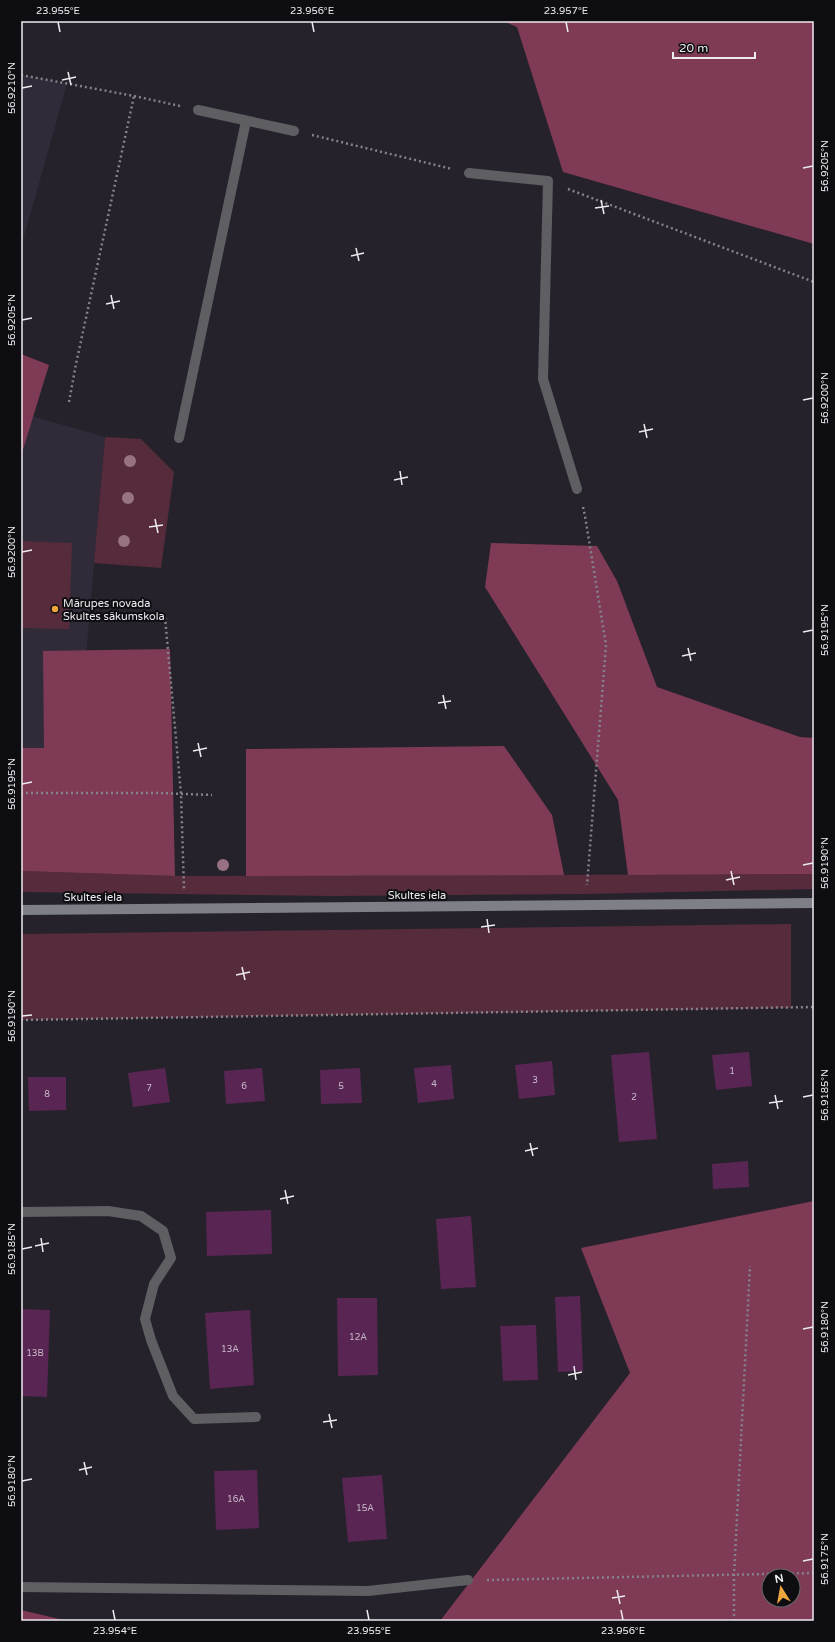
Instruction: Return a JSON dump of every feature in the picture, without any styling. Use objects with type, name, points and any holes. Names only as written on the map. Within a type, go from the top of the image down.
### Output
[{"type":"main road","name":"Skultes iela","points":[[21,910],[814,903]]},
{"type":"street","points":[[198,110],[294,131]]},
{"type":"street","points":[[179,438],[246,121]]},
{"type":"street","points":[[469,173],[548,181],[543,379],[577,489]]},
{"type":"street","points":[[21,1212],[108,1211],[141,1216],[163,1232],[171,1258],[154,1284],[145,1319],[151,1340],[172,1396],[194,1418],[256,1417]]},
{"type":"street","points":[[21,1587],[368,1590],[468,1580]]},
{"type":"path","points":[[21,75],[134,96],[198,110]]},
{"type":"path","points":[[69,402],[79,348],[134,96]]},
{"type":"path","points":[[294,131],[469,173]]},
{"type":"path","points":[[548,181],[814,282]]},
{"type":"path","points":[[577,489],[585,516],[606,645],[585,906]]},
{"type":"path","points":[[165,617],[181,794],[185,909]]},
{"type":"path","points":[[21,793],[212,795]]},
{"type":"path","points":[[21,1020],[814,1007]]},
{"type":"path","points":[[734,1621],[734,1575],[750,1266]]},
{"type":"path","points":[[468,1580],[814,1573]]},
{"type":"shaded area","points":[[503,21],[814,21],[814,244],[563,172],[517,27]]},
{"type":"shaded area","points":[[21,75],[67,84],[21,247]]},
{"type":"shaded area","points":[[21,354],[49,365],[21,456]]},
{"type":"shaded area","name":"Mārupes novada Skultes sākumskola","points":[[21,413],[105,437],[86,656],[87,788],[21,788]]},
{"type":"shaded area","points":[[105,437],[141,439],[174,472],[161,568],[94,563]]},
{"type":"shaded area","points":[[21,541],[72,543],[69,629],[21,628]]},
{"type":"shaded area","points":[[491,543],[597,546],[617,581],[657,687],[800,737],[814,738],[814,874],[628,875],[618,800],[485,587]]},
{"type":"shaded area","points":[[170,649],[175,876],[21,871],[21,748],[44,748],[43,651]]},
{"type":"shaded area","points":[[504,746],[552,815],[564,875],[246,876],[246,749]]},
{"type":"shaded area","points":[[21,871],[175,876],[814,874],[814,889],[587,894],[332,896],[21,892]]},
{"type":"shaded area","points":[[791,924],[791,1008],[21,1020],[21,934]]},
{"type":"shaded area","points":[[814,1201],[814,1621],[440,1621],[630,1373],[581,1248]]},
{"type":"shaded area","points":[[21,1610],[68,1621],[21,1621]]},
{"type":"building","points":[[649,1052],[657,1139],[619,1142],[611,1055]]},
{"type":"building","points":[[749,1052],[752,1086],[716,1090],[712,1055]]},
{"type":"building","points":[[552,1061],[555,1095],[519,1099],[515,1065]]},
{"type":"building","points":[[451,1065],[454,1099],[418,1103],[414,1068]]},
{"type":"building","points":[[165,1068],[170,1102],[133,1107],[128,1073]]},
{"type":"building","points":[[262,1068],[265,1101],[226,1104],[224,1071]]},
{"type":"building","points":[[360,1068],[362,1103],[321,1104],[320,1070]]},
{"type":"building","points":[[28,1077],[66,1077],[66,1110],[29,1111]]},
{"type":"building","points":[[748,1161],[749,1187],[713,1189],[712,1164]]},
{"type":"building","points":[[271,1210],[272,1254],[207,1256],[206,1212]]},
{"type":"building","points":[[471,1216],[476,1287],[441,1289],[436,1219]]},
{"type":"building","points":[[580,1296],[583,1371],[558,1372],[555,1297]]},
{"type":"building","points":[[337,1298],[377,1298],[378,1375],[338,1376]]},
{"type":"building","points":[[21,1309],[50,1310],[47,1397],[21,1396]]},
{"type":"building","points":[[250,1310],[254,1385],[210,1389],[205,1313]]},
{"type":"building","points":[[536,1325],[538,1380],[503,1381],[500,1326]]},
{"type":"building","points":[[257,1470],[259,1528],[216,1530],[214,1471]]},
{"type":"building","points":[[382,1475],[387,1539],[348,1542],[342,1478]]},
{"type":"place","name":"Mārupes novada Skultes sākumskola","points":[[55,609]]}]
